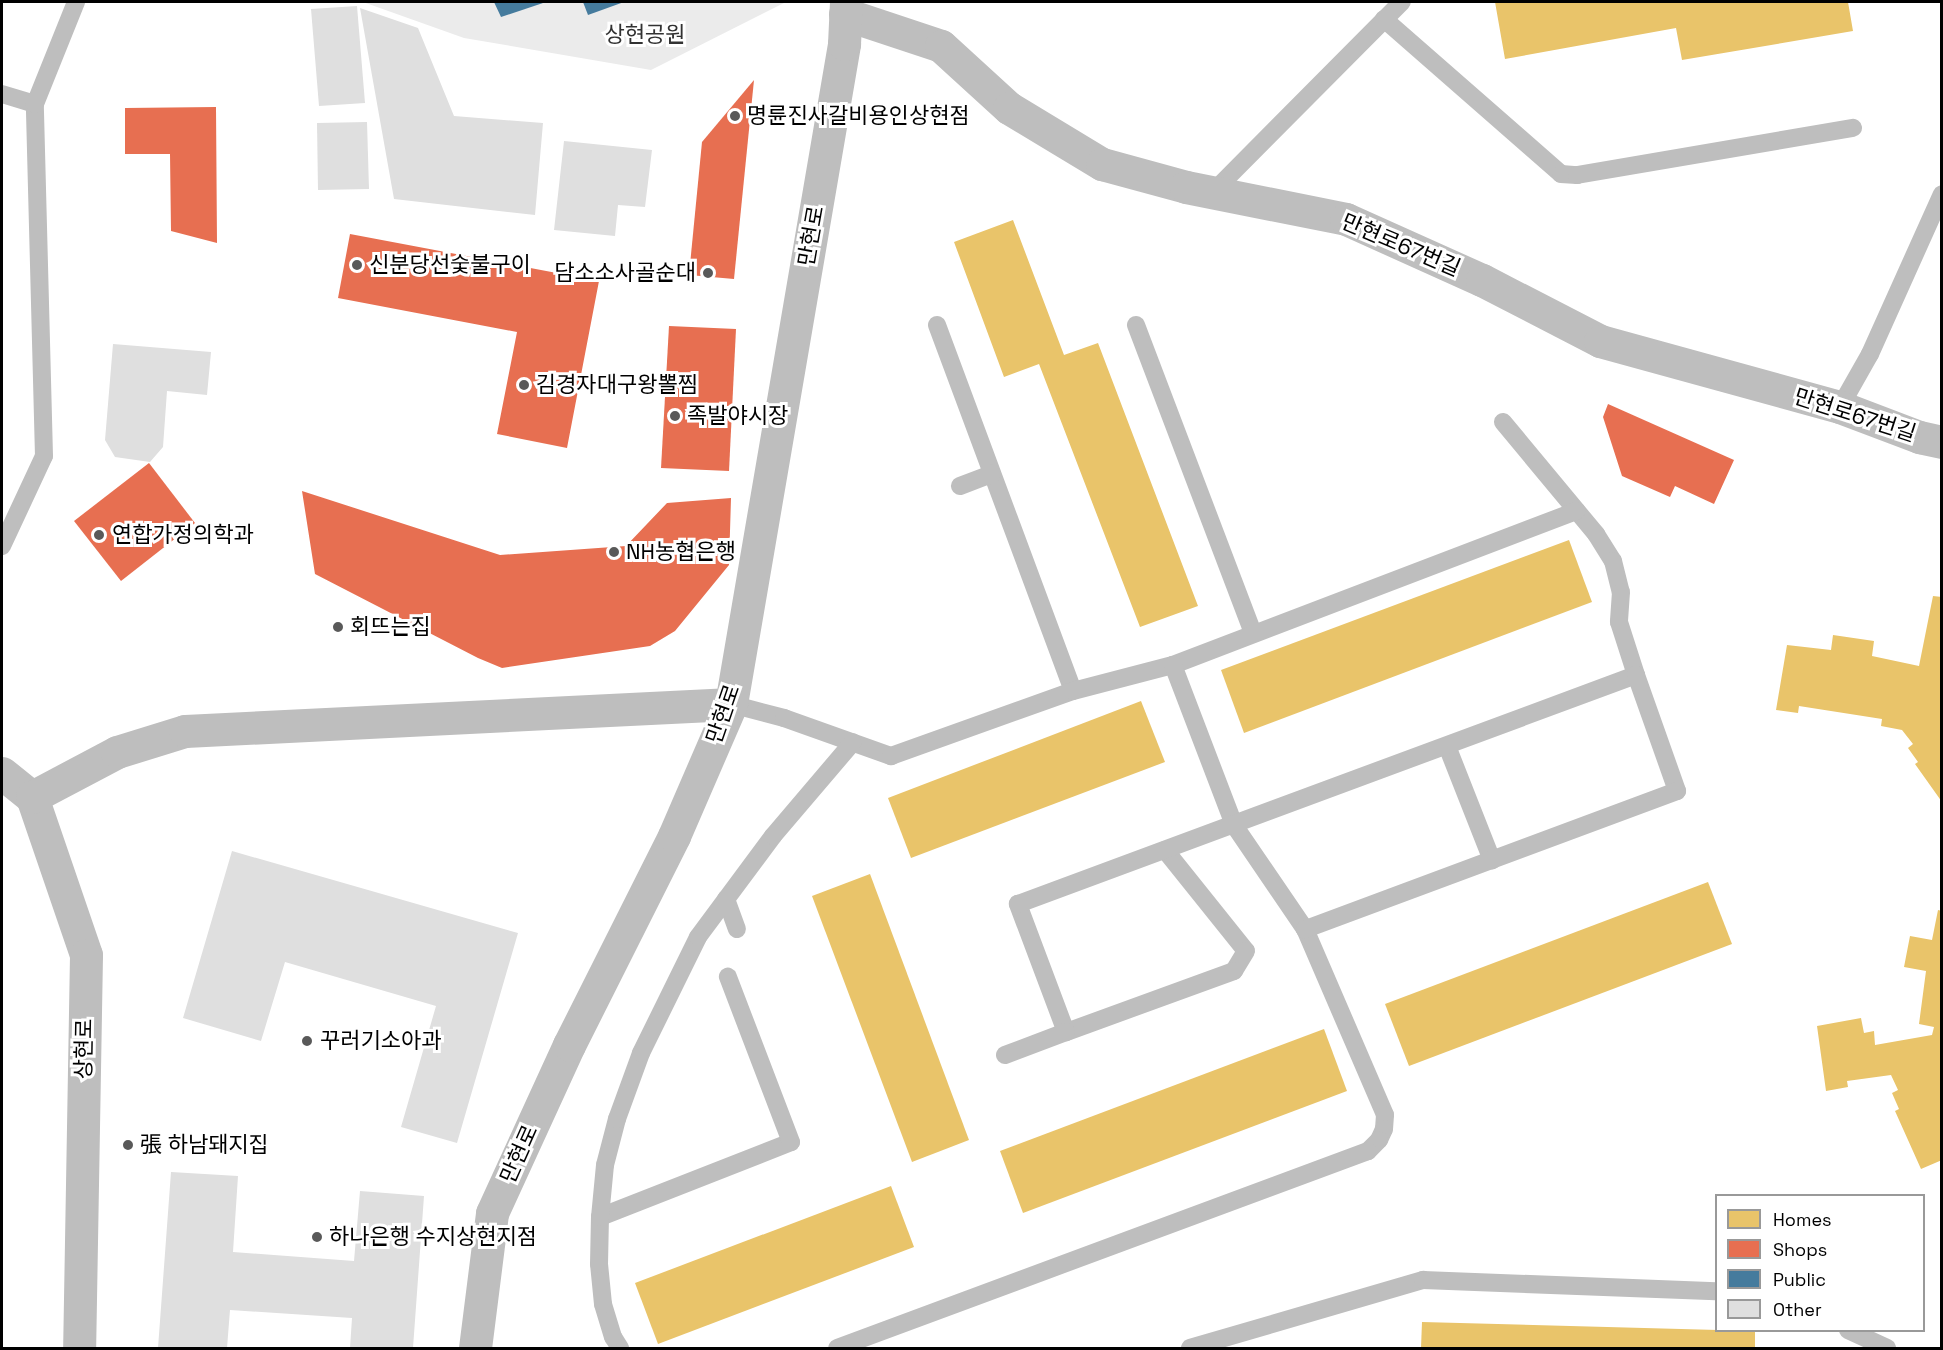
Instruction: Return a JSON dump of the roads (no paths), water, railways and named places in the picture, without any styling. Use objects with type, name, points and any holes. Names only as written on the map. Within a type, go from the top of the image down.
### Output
[{"type":"street","name":"만현로67번길","points":[[845,8],[940,46],[1010,108],[1102,164],[1213,192],[1346,219],[1482,280],[1600,340],[1840,407],[1919,437],[1941,442]]},
{"type":"street","name":"만현로","points":[[475,1348],[492,1214],[568,1045],[674,836],[731,704],[842,56],[845,8]]},
{"type":"street","points":[[2,773],[32,797],[117,752],[185,732],[731,704]]},
{"type":"street","name":"상현로","points":[[32,797],[86,955],[80,1348]]},
{"type":"lane","points":[[2,546],[44,456],[35,105],[76,2]]},
{"type":"lane","points":[[1213,192],[1402,2]]},
{"type":"lane","points":[[1384,19],[1561,174],[1588,173],[1853,128]]},
{"type":"lane","points":[[2,94],[35,105]]},
{"type":"lane","points":[[1840,407],[1870,354],[1941,194]]},
{"type":"lane","points":[[937,325],[1073,691]]},
{"type":"lane","points":[[1136,325],[1253,633]]},
{"type":"lane","points":[[1305,929],[1677,791],[1619,622],[1621,592],[1613,561],[1577,511],[1503,422]]},
{"type":"lane","points":[[960,486],[992,474]]},
{"type":"lane","points":[[731,704],[784,718],[891,756],[1073,691],[1173,665],[1577,511]]},
{"type":"lane","points":[[837,1348],[1368,1151],[1379,1140],[1384,1129],[1385,1115],[1305,929],[1234,825],[1173,665]]},
{"type":"lane","points":[[1066,1032],[1018,904],[1636,675]]},
{"type":"lane","points":[[620,1348],[613,1337],[603,1304],[599,1264],[600,1217],[608,1154],[617,1119],[641,1053],[698,938],[773,836],[853,742]]},
{"type":"lane","points":[[1447,746],[1492,860]]},
{"type":"lane","points":[[1005,1055],[1234,971],[1246,951],[1165,850]]},
{"type":"lane","points":[[726,899],[738,929]]},
{"type":"lane","points":[[600,1217],[791,1142],[728,977]]},
{"type":"lane","points":[[1190,1348],[1423,1280],[1715,1291]]},
{"type":"lane","points":[[1852,1332],[1887,1348]]},
{"type":"place","name":"명륜진사갈비용인상현점","points":[[735,116]]},
{"type":"place","name":"신분당선숯불구이","points":[[357,265]]},
{"type":"place","name":"담소소사골순대","points":[[708,273]]},
{"type":"place","name":"김경자대구왕뽈찜","points":[[524,385]]},
{"type":"place","name":"족발야시장","points":[[675,416]]},
{"type":"place","name":"연합가정의학과","points":[[99,535]]},
{"type":"place","name":"NH농협은행","points":[[614,552]]},
{"type":"place","name":"회뜨는집","points":[[338,627]]},
{"type":"place","name":"꾸러기소아과","points":[[307,1041]]},
{"type":"place","name":"張 하남돼지집","points":[[128,1145]]},
{"type":"place","name":"하나은행 수지상현지점","points":[[317,1237]]},
{"type":"park label","name":"상현공원","points":[[645,35]]}]
